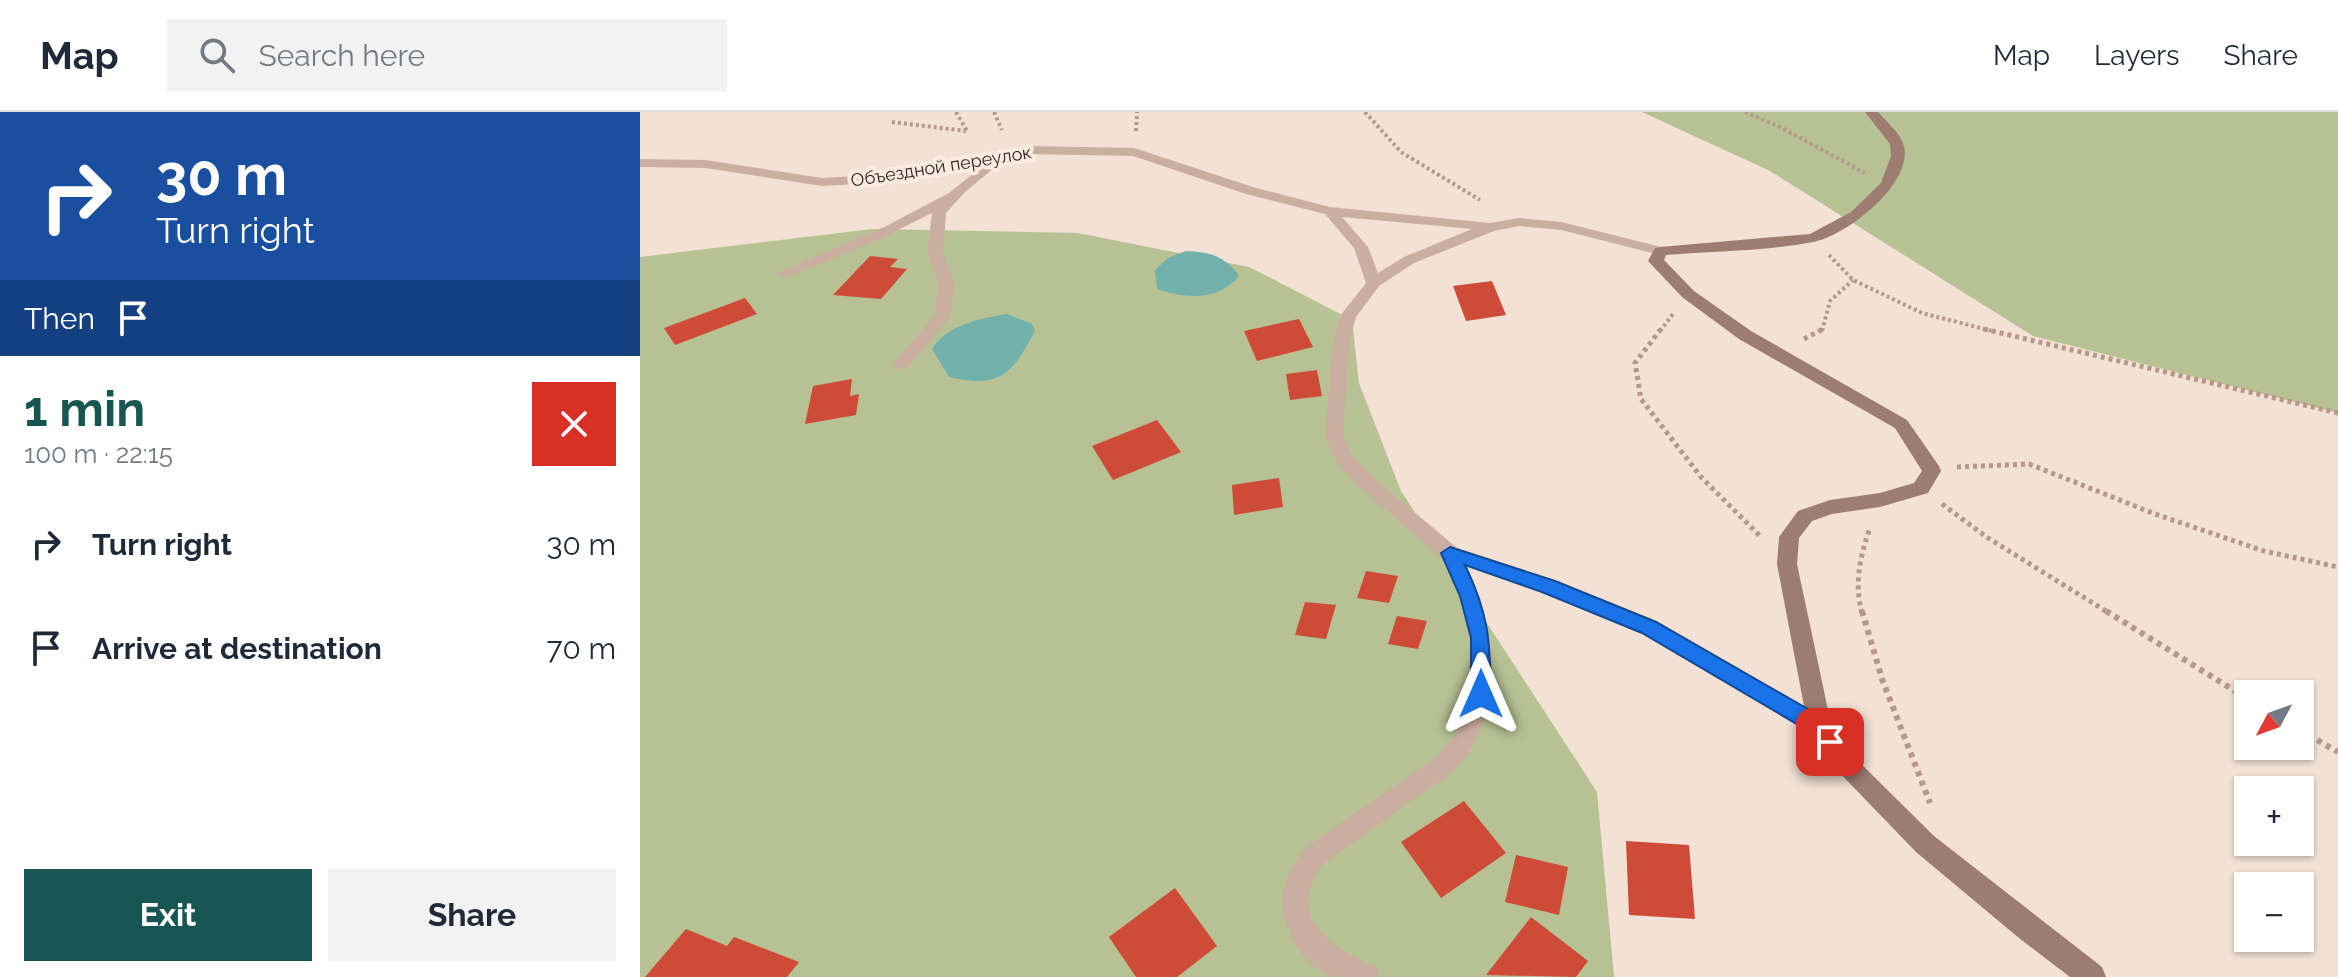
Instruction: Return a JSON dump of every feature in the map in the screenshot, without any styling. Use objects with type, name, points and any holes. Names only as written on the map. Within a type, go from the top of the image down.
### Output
[{"type":"street","points":[[1820,727],[1649,627],[1548,586],[1450,553],[1366,482],[1344,458],[1334,436],[1341,344],[1348,316],[1374,283],[1409,260],[1490,227],[1519,222],[1598,233],[1660,251],[1813,238],[1856,215],[1887,185],[1898,156],[1897,143],[1871,112]]},
{"type":"street","name":"Объездной переулок","points":[[640,163],[705,164],[822,182],[859,180],[1029,150],[1134,152],[1251,191],[1330,211],[1490,227]]},
{"type":"street","points":[[785,273],[875,238],[918,217],[1000,156]]},
{"type":"street","points":[[900,365],[943,316],[946,280],[935,254],[939,212],[961,188]]},
{"type":"street","points":[[1330,211],[1361,247],[1374,283]]},
{"type":"street","points":[[1660,251],[1656,261],[1688,294],[1745,335],[1901,424],[1926,480],[1880,500],[1830,507],[1805,516],[1789,537],[1787,564],[1820,727],[1840,758],[1925,844],[2092,977]]},
{"type":"street","points":[[1366,977],[1326,957],[1299,924],[1295,895],[1300,873],[1314,856],[1447,762],[1472,728],[1481,694],[1481,638],[1470,596],[1450,553]]},
{"type":"path","points":[[1365,112],[1374,127],[1426,171],[1519,222]]},
{"type":"path","points":[[1745,112],[1780,127],[1887,185]]},
{"type":"path","points":[[892,122],[966,131]]},
{"type":"path","points":[[1813,238],[1853,280],[1922,313],[2101,359],[2338,413]]},
{"type":"path","points":[[1787,359],[1793,343],[1822,332],[1830,301],[1853,280]]},
{"type":"path","points":[[1688,294],[1635,363],[1641,399],[1701,477],[1787,564]]},
{"type":"path","points":[[2234,690],[1988,538],[1926,480],[1972,465],[2029,464],[2155,514],[2264,551],[2338,567]]},
{"type":"path","points":[[1880,500],[1860,556],[1858,599],[1882,679],[1932,809]]},
{"type":"path","points":[[2314,738],[2338,752]]},
{"type":"green space","points":[[1642,112],[2338,112],[2338,413],[2033,336],[1770,171]]},
{"type":"green space","points":[[872,229],[1078,233],[1249,267],[1352,320],[1359,383],[1401,491],[1597,792],[1614,977],[640,977],[640,257]]},
{"type":"water","points":[[1186,251],[1216,256],[1239,276],[1222,290],[1201,296],[1179,295],[1157,289],[1155,270],[1168,258]]},
{"type":"water","points":[[1007,314],[1032,324],[1035,331],[1011,368],[993,379],[981,381],[949,377],[932,349],[938,341],[965,324]]},
{"type":"building","points":[[870,256],[898,259],[890,267],[907,269],[881,299],[833,295]]},
{"type":"building","points":[[1492,281],[1506,315],[1466,321],[1453,286]]},
{"type":"building","points":[[745,298],[757,314],[675,345],[664,328]]},
{"type":"building","points":[[1299,319],[1313,347],[1257,361],[1244,331]]},
{"type":"building","points":[[1317,370],[1322,396],[1290,400],[1286,374]]},
{"type":"building","points":[[852,379],[850,396],[859,394],[856,415],[805,424],[813,386]]},
{"type":"building","points":[[1157,420],[1181,452],[1113,480],[1092,446]]},
{"type":"building","points":[[1279,478],[1283,507],[1234,515],[1232,485]]},
{"type":"building","points":[[1366,571],[1398,576],[1389,603],[1357,598]]},
{"type":"building","points":[[1305,602],[1336,605],[1326,639],[1295,635]]},
{"type":"building","points":[[1397,616],[1427,621],[1418,649],[1388,644]]},
{"type":"building","points":[[1464,801],[1506,853],[1441,898],[1401,842]]},
{"type":"building","points":[[1626,841],[1689,845],[1695,919],[1629,915]]},
{"type":"building","points":[[1516,855],[1568,867],[1559,915],[1505,902]]},
{"type":"building","points":[[1175,888],[1217,946],[1177,977],[1136,977],[1109,937]]},
{"type":"building","points":[[1531,917],[1588,961],[1576,977],[1486,975]]},
{"type":"building","points":[[686,929],[727,946],[734,937],[799,962],[787,977],[645,977]]},
{"type":"route","points":[[1481,694],[1481,638],[1470,596],[1450,553],[1548,586],[1649,627],[1820,727],[1830,742]]}]
